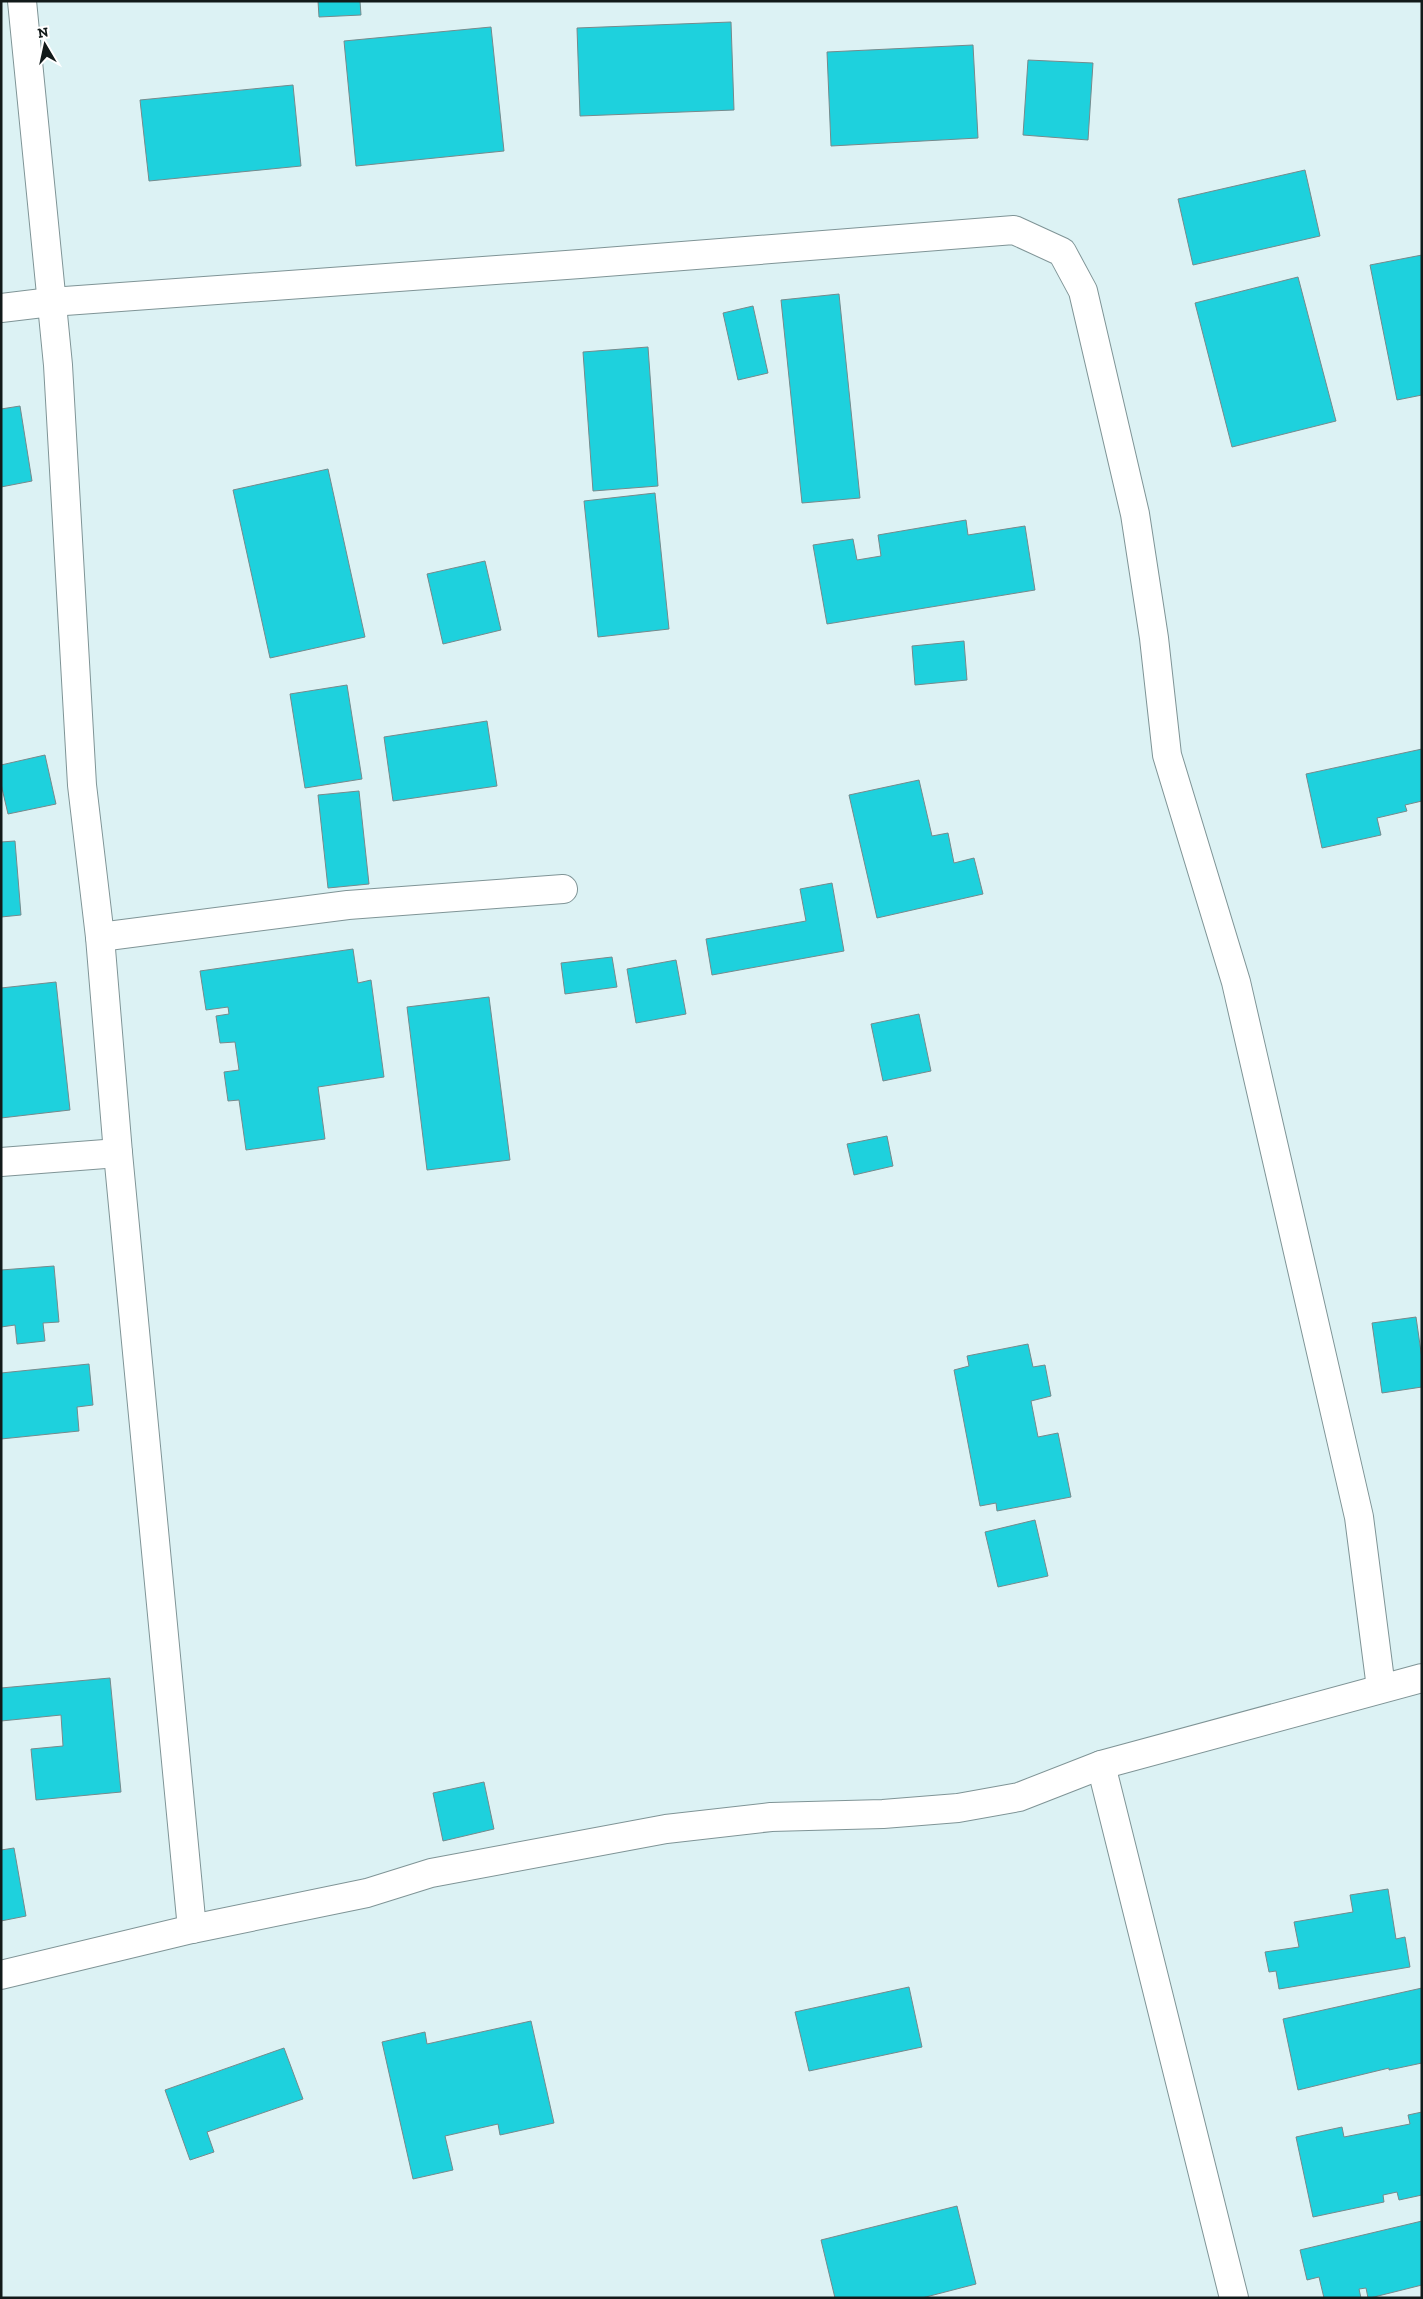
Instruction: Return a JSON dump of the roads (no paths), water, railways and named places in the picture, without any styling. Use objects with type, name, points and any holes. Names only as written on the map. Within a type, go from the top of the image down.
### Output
[{"type":"street","points":[[22,1],[58,364],[82,785],[100,937],[118,1153],[192,1929]]},
{"type":"street","points":[[1,308],[51,302],[570,265],[1014,230],[1062,252],[1083,291],[1135,514],[1154,638],[1167,755],[1236,982],[1359,1518],[1381,1688]]},
{"type":"street","points":[[100,937],[348,905],[562,889]]},
{"type":"street","points":[[1,1162],[118,1153]]},
{"type":"street","points":[[1,1975],[192,1929],[367,1893],[431,1872],[666,1829],[771,1817],[882,1814],[958,1808],[1019,1797],[1101,1765],[1422,1678]]},
{"type":"street","points":[[1101,1765],[1234,2298]]}]
